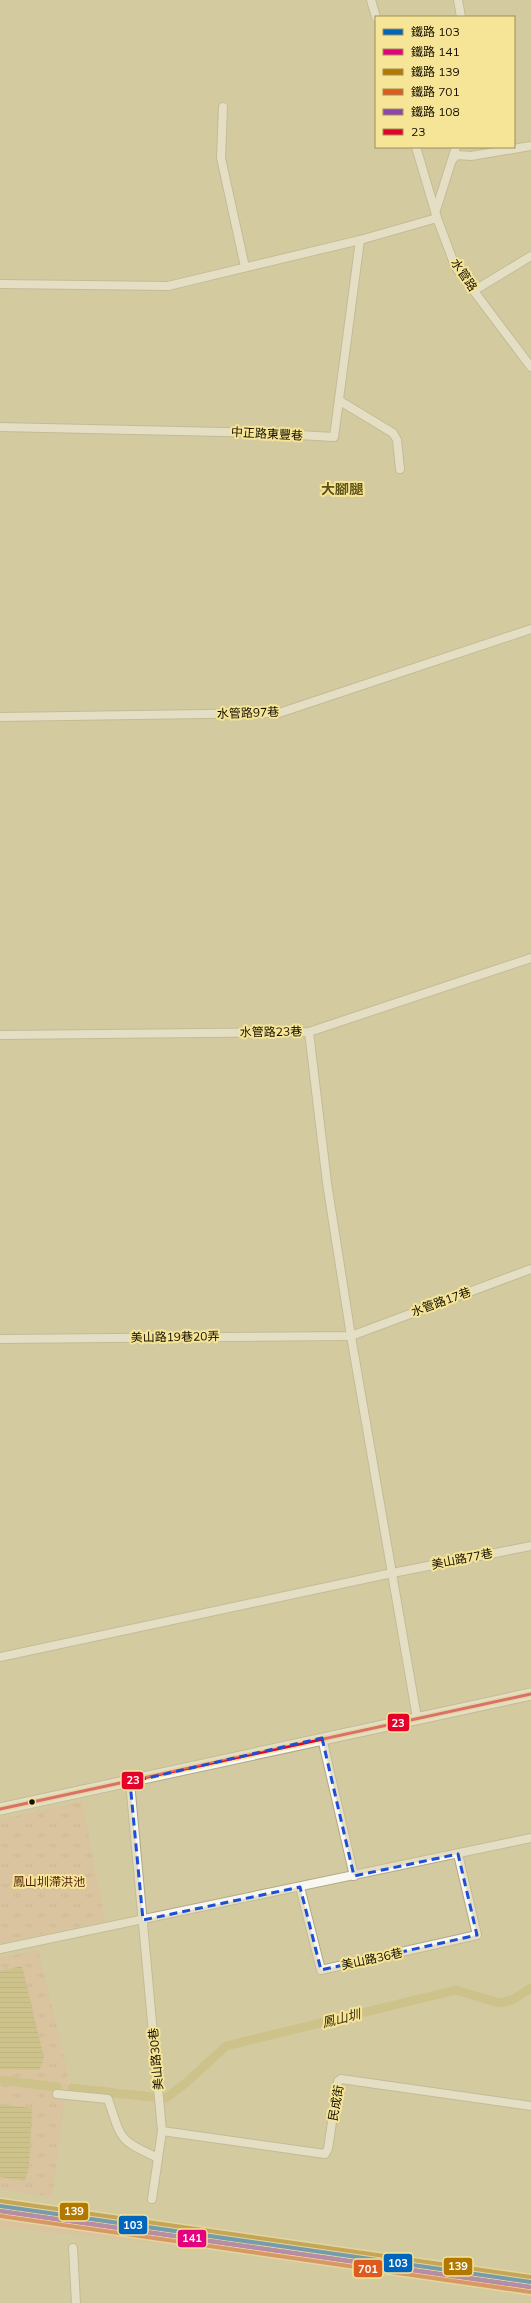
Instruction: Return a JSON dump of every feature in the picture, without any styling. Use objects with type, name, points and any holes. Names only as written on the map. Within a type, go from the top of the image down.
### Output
[{"type":"street","points":[[371,0],[376,16]]},
{"type":"street","points":[[458,0],[461,16]]},
{"type":"street","points":[[223,107],[221,158],[245,267]]},
{"type":"street","points":[[452,160],[457,155],[463,154],[471,156],[531,146]]},
{"type":"street","name":"水管路","points":[[416,148],[436,214],[455,266],[475,290],[531,367]]},
{"type":"street","points":[[0,284],[168,286],[360,240],[436,214],[456,148]]},
{"type":"street","name":"中正路東豐巷","points":[[0,427],[262,433],[334,437],[340,401],[360,240]]},
{"type":"street","points":[[475,290],[531,256]]},
{"type":"street","points":[[340,401],[393,434],[397,440],[400,469]]},
{"type":"street","name":"水管路97巷","points":[[0,716],[279,713],[531,629]]},
{"type":"street","name":"水管路23巷","points":[[0,1035],[309,1032],[531,958]]},
{"type":"street","points":[[309,1032],[327,1183],[351,1336],[417,1718]]},
{"type":"street","name":"水管路17巷","points":[[351,1336],[531,1269]]},
{"type":"street","name":"美山路19巷20弄","points":[[0,1339],[351,1336]]},
{"type":"street","name":"美山路77巷","points":[[0,1657],[392,1573],[531,1546]]},
{"type":"street","points":[[0,1809],[130,1782],[322,1738],[531,1694]]},
{"type":"street","points":[[322,1738],[354,1876]]},
{"type":"street","name":"美山路30巷","points":[[130,1782],[162,2131],[152,2199]]},
{"type":"street","points":[[0,1949],[531,1838]]},
{"type":"street","name":"美山路36巷","points":[[300,1887],[321,1970],[477,1935],[458,1854]]},
{"type":"street","name":"民成街","points":[[162,2131],[325,2154],[328,2149],[338,2081],[341,2079],[531,2106]]},
{"type":"street","points":[[57,2094],[108,2099],[120,2136],[127,2144],[158,2158]]},
{"type":"street","points":[[73,2248],[76,2303]]},
{"type":"highlighted area","points":[[322,1738],[354,1876],[458,1854],[477,1935],[321,1970],[300,1887],[143,1920],[130,1782]]},
{"type":"green space","name":"鳳山圳滯洪池","points":[[82,1801],[105,1921],[0,1943],[0,1820]]},
{"type":"green space","points":[[38,1950],[68,2073],[52,2197],[0,2189],[0,1958]]},
{"type":"green space","points":[[0,2215],[7,2216],[279,2255],[0,2227]]},
{"type":"shaded area","points":[[22,1966],[44,2058],[39,2070],[0,2069],[0,1971]]},
{"type":"shaded area","points":[[0,2104],[32,2108],[29,2166],[25,2181],[0,2177]]},
{"type":"waterway","name":"鳳山圳","points":[[166,2098],[187,2082],[226,2046],[456,1990],[499,2003],[512,2000],[531,1988]]},
{"type":"waterway","name":"鳳山圳","points":[[0,2080],[57,2087]]},
{"type":"waterway","name":"鳳山圳","points":[[72,2088],[151,2097]]},
{"type":"rail line","name":"139","points":[[1,2201],[531,2277]]},
{"type":"rail line","name":"103","points":[[0,2206],[531,2282]]},
{"type":"rail line","name":"141","points":[[0,2211],[530,2287]]},
{"type":"rail line","name":"108","points":[[0,2211],[531,2287]]},
{"type":"rail line","name":"701","points":[[0,2216],[530,2292]]},
{"type":"transit line","name":"23","points":[[0,1809],[531,1694]]},
{"type":"district","name":"大腳腿","points":[[342,489]]}]
